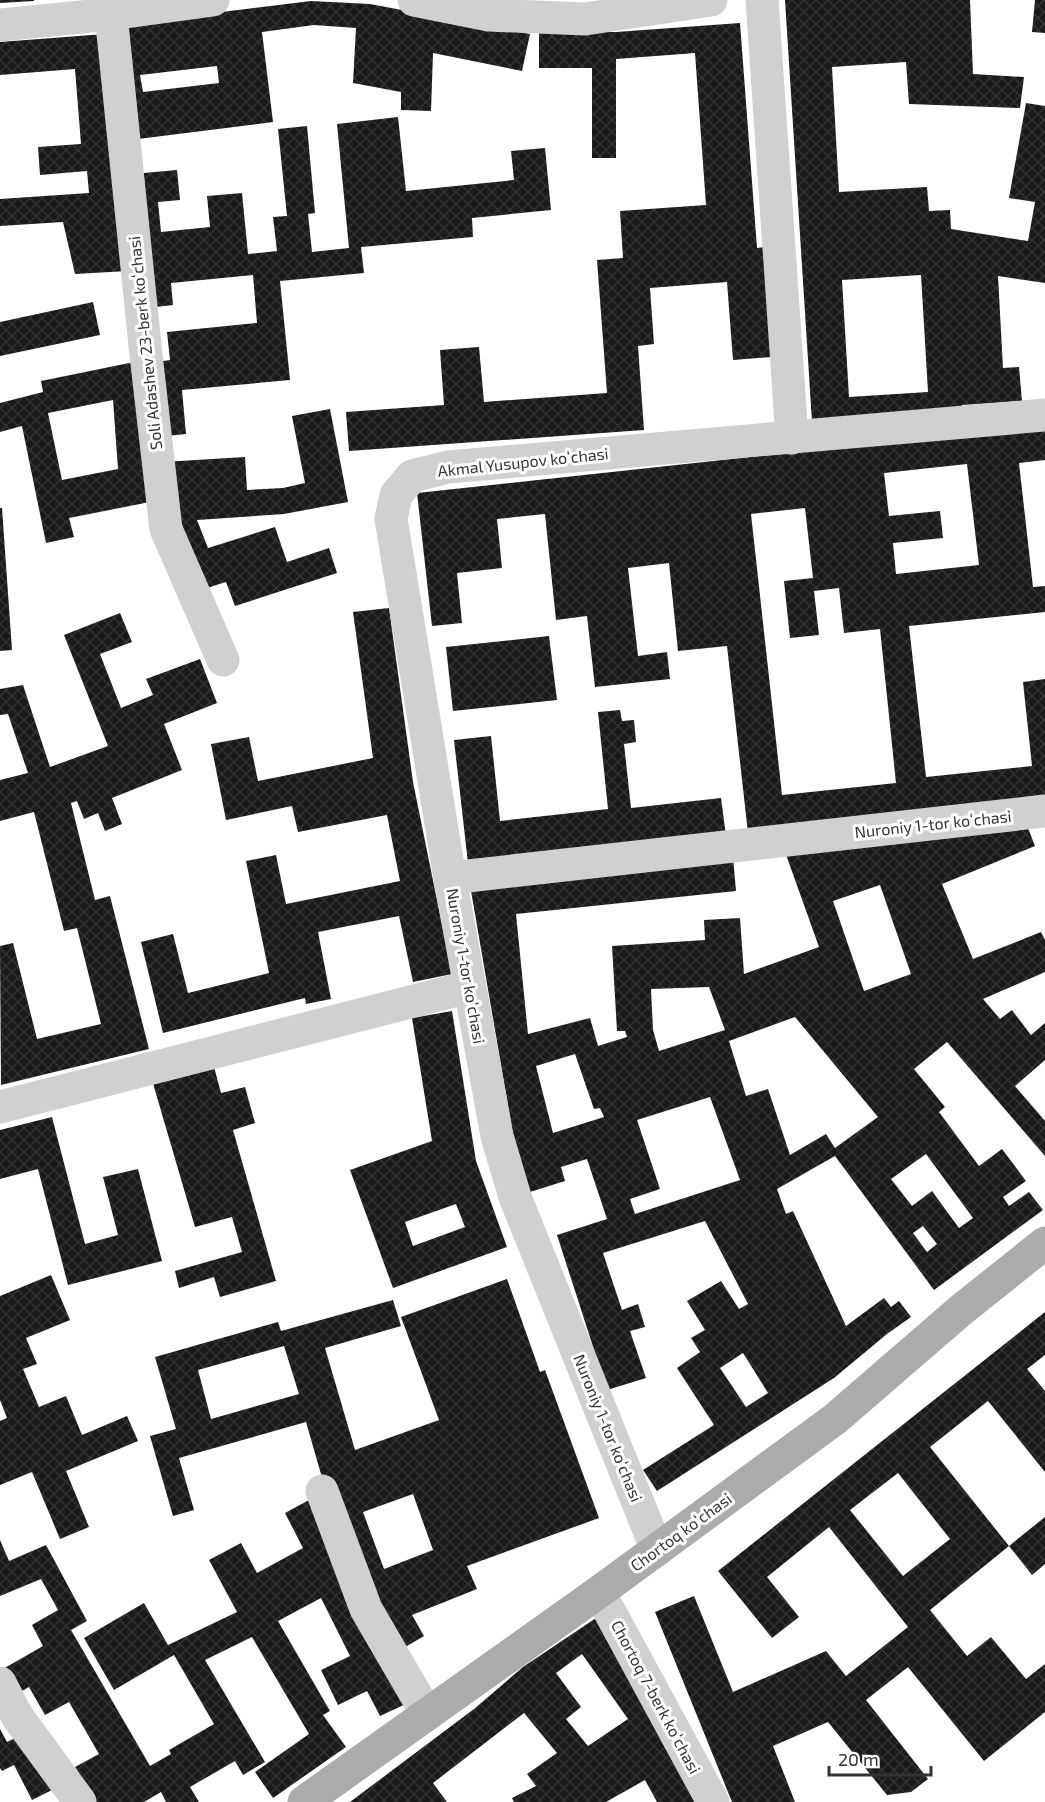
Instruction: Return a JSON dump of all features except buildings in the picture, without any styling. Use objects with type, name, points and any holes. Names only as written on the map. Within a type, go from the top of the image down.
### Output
[{"type":"main road","name":"Chortoq koʻchasi","points":[[304,1802],[599,1592],[834,1419],[961,1310],[1045,1243]]},
{"type":"street","points":[[0,25],[111,14],[213,0]]},
{"type":"street","points":[[414,0],[489,15],[585,19],[711,0]]},
{"type":"street","points":[[762,0],[792,438]]},
{"type":"street","name":"Soli Adashev 23-berk koʻchasi","points":[[111,14],[166,529],[223,660]]},
{"type":"street","name":"Akmal Yusupov koʻchasi","points":[[450,878],[391,519],[396,495],[412,476],[448,467],[1045,415]]},
{"type":"street","name":"Nuroniy 1-tor koʻchasi","points":[[657,1550],[515,1197],[497,1136],[450,878],[1045,811]]},
{"type":"street","points":[[0,1107],[469,987]]},
{"type":"street","points":[[322,1491],[366,1609],[427,1714]]},
{"type":"street","name":"Chortoq 7-berk koʻchasi","points":[[599,1592],[713,1802]]},
{"type":"street","points":[[0,1683],[17,1716],[80,1802]]}]
